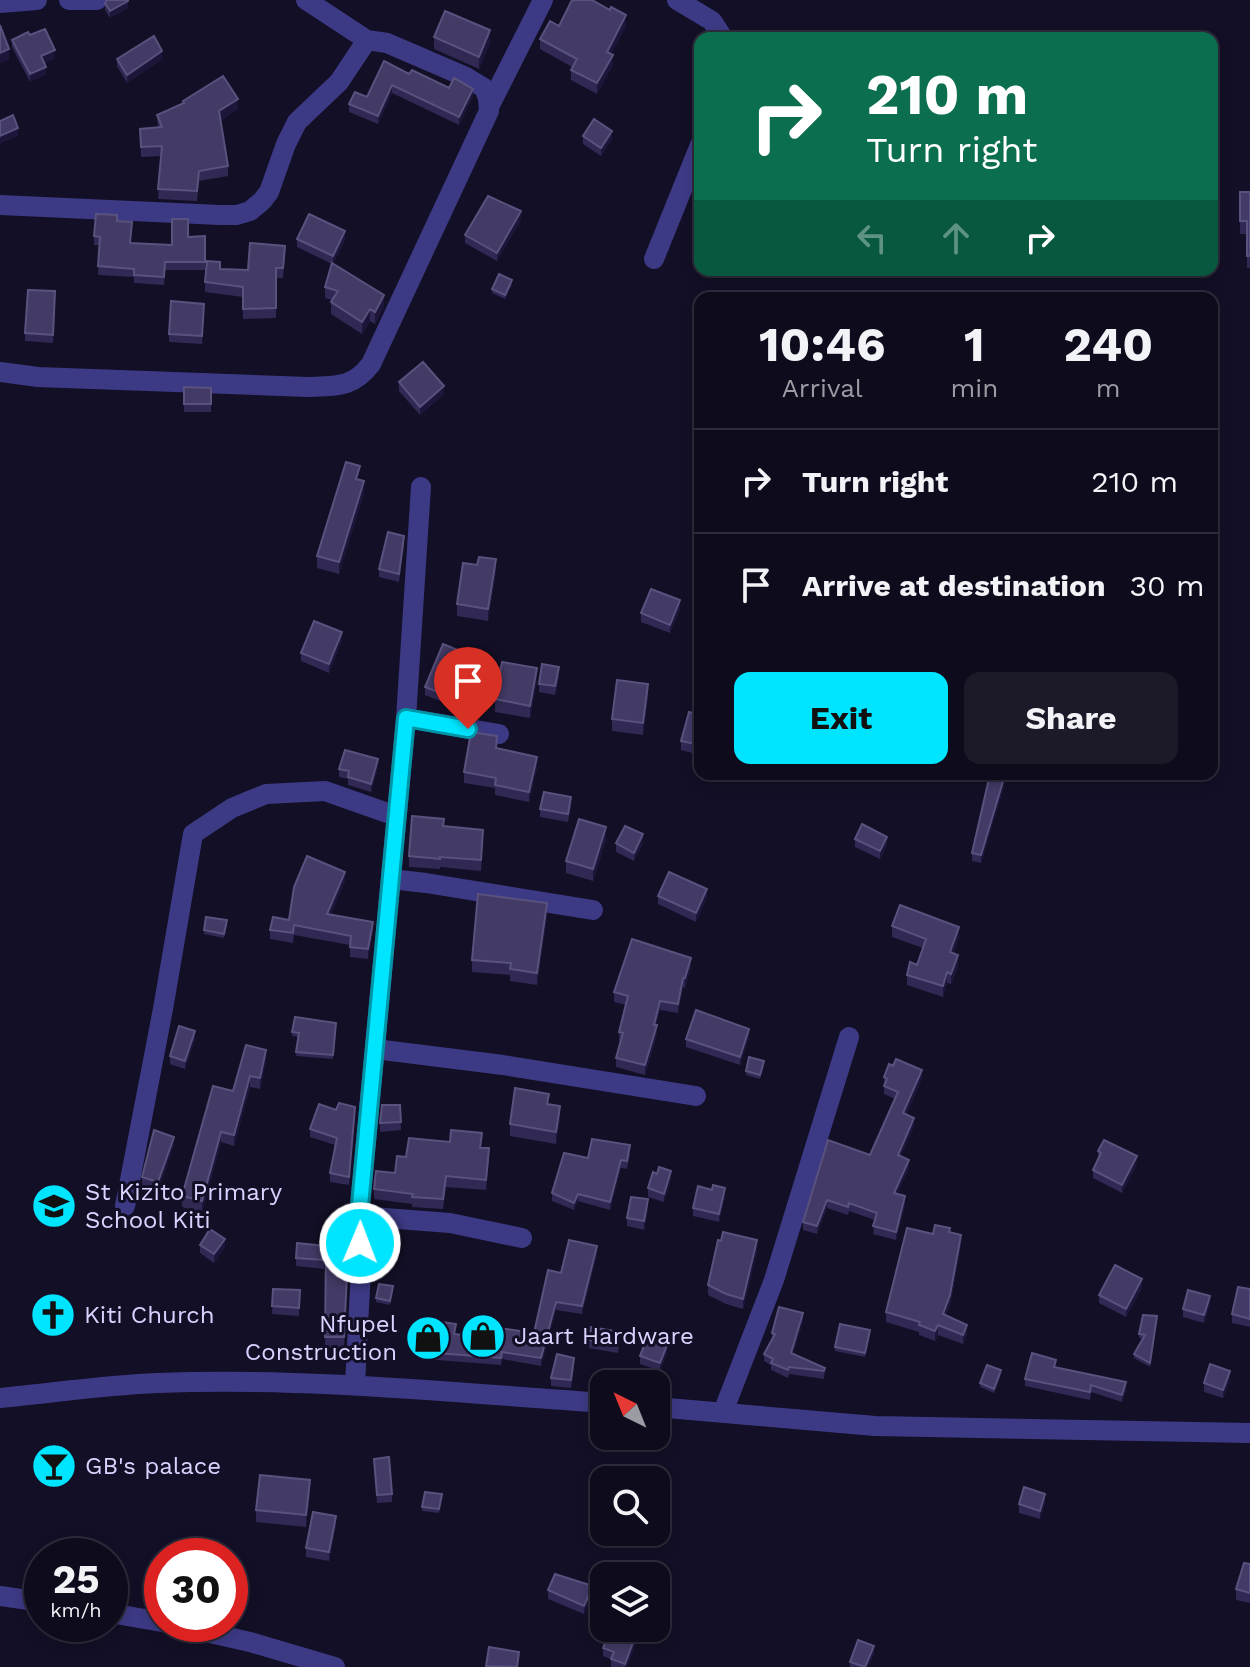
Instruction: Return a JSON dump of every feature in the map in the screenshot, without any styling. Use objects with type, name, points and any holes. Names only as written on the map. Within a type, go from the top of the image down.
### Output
[{"type":"street","points":[[0,3],[37,0]]},
{"type":"street","points":[[69,0],[97,0]]},
{"type":"street","points":[[306,0],[367,40],[387,43],[466,77],[484,88],[489,107]]},
{"type":"street","points":[[0,372],[38,377],[308,387],[346,384],[360,378],[371,364],[489,107],[543,0]]},
{"type":"street","points":[[677,0],[712,21],[719,32]]},
{"type":"street","points":[[0,205],[220,215],[250,211],[269,192],[297,122],[339,82],[367,40]]},
{"type":"street","points":[[654,259],[694,160]]},
{"type":"street","points":[[355,1385],[361,1269],[359,1216],[406,718],[421,487]]},
{"type":"street","points":[[406,718],[499,734]]},
{"type":"street","points":[[125,1206],[193,834],[232,808],[266,794],[325,791],[396,816]]},
{"type":"street","points":[[391,879],[593,910]]},
{"type":"street","points":[[723,1412],[774,1280],[849,1037]]},
{"type":"street","points":[[375,1049],[503,1065],[696,1096]]},
{"type":"street","points":[[359,1216],[450,1223],[522,1238]]},
{"type":"street","points":[[0,1398],[157,1383],[355,1385],[590,1402]]},
{"type":"street","points":[[670,1408],[875,1426],[1004,1430],[1120,1428],[1250,1433]]},
{"type":"street","points":[[0,1596],[24,1599]]},
{"type":"street","points":[[248,1642],[335,1667]]},
{"type":"building","points":[[107,0],[128,1],[110,11],[105,3]]},
{"type":"building","points":[[572,0],[592,0],[626,15],[607,52],[613,55],[597,83],[571,70],[577,59],[540,39],[550,21],[559,26]]},
{"type":"building","points":[[445,11],[490,30],[479,57],[434,37]]},
{"type":"building","points":[[0,25],[9,49],[0,53]]},
{"type":"building","points":[[45,29],[55,50],[41,56],[46,67],[30,74],[12,40],[28,32],[30,35]]},
{"type":"building","points":[[154,36],[162,51],[127,75],[117,59]]},
{"type":"building","points":[[384,61],[409,74],[412,70],[449,88],[454,78],[473,89],[459,117],[392,85],[378,116],[349,104],[355,92],[367,97]]},
{"type":"building","points":[[223,76],[238,99],[219,111],[228,166],[199,171],[197,191],[158,189],[162,146],[141,147],[140,129],[162,127],[157,115],[184,103]]},
{"type":"building","points":[[13,115],[18,128],[0,136],[0,121]]},
{"type":"building","points":[[594,119],[612,131],[601,148],[583,136]]},
{"type":"building","points":[[1240,192],[1250,192],[1250,256],[1247,256],[1247,221],[1240,221]]},
{"type":"building","points":[[488,196],[521,211],[497,253],[465,235]]},
{"type":"building","points":[[96,214],[117,215],[117,221],[132,222],[130,243],[172,245],[172,219],[188,219],[188,237],[205,236],[205,262],[165,262],[164,277],[134,275],[134,269],[98,266],[100,237],[94,236]]},
{"type":"building","points":[[309,214],[345,231],[333,256],[297,239]]},
{"type":"building","points":[[250,243],[285,246],[283,268],[276,268],[276,308],[243,309],[243,287],[205,282],[207,261],[220,262],[220,269],[248,270]]},
{"type":"building","points":[[332,263],[384,295],[375,312],[370,309],[362,322],[331,302],[338,291],[325,287]]},
{"type":"building","points":[[499,274],[512,280],[505,295],[492,289]]},
{"type":"building","points":[[28,290],[55,291],[53,335],[25,333]]},
{"type":"building","points":[[171,301],[204,304],[202,336],[169,334]]},
{"type":"building","points":[[423,362],[444,386],[420,407],[399,382]]},
{"type":"building","points":[[184,387],[211,388],[211,404],[184,404]]},
{"type":"building","points":[[346,462],[360,466],[356,479],[364,481],[339,562],[317,556]]},
{"type":"building","points":[[388,532],[404,536],[399,574],[379,569]]},
{"type":"building","points":[[479,557],[496,559],[488,609],[457,604],[463,563],[477,565]]},
{"type":"building","points":[[651,589],[680,600],[670,625],[641,613]]},
{"type":"building","points":[[314,621],[342,632],[329,664],[301,653]]},
{"type":"building","points":[[443,644],[465,653],[448,696],[425,687]]},
{"type":"building","points":[[502,662],[537,668],[530,706],[495,699]]},
{"type":"building","points":[[542,664],[559,667],[555,686],[539,684]]},
{"type":"building","points":[[617,680],[648,684],[643,723],[612,719]]},
{"type":"building","points":[[689,712],[694,713],[694,744],[681,741]]},
{"type":"building","points":[[471,732],[497,736],[496,748],[537,757],[529,792],[495,785],[496,778],[464,772]]},
{"type":"building","points":[[345,750],[378,759],[371,784],[348,777],[349,771],[339,769]]},
{"type":"building","points":[[989,780],[1003,780],[981,855],[972,853]]},
{"type":"building","points":[[544,792],[571,797],[568,814],[540,809]]},
{"type":"building","points":[[412,816],[444,819],[443,826],[483,830],[481,860],[409,856]]},
{"type":"building","points":[[579,819],[606,827],[593,869],[566,861]]},
{"type":"building","points":[[862,824],[887,837],[880,851],[855,839]]},
{"type":"building","points":[[625,826],[643,834],[634,853],[616,843]]},
{"type":"building","points":[[307,856],[345,872],[327,914],[373,922],[368,949],[350,947],[351,936],[294,925],[293,933],[270,930],[273,917],[289,920],[294,887]]},
{"type":"building","points":[[669,872],[707,889],[696,913],[658,896]]},
{"type":"building","points":[[478,894],[547,903],[537,973],[510,969],[511,963],[472,960]]},
{"type":"building","points":[[900,905],[959,927],[950,952],[958,955],[951,974],[947,972],[943,986],[907,975],[910,962],[917,965],[926,939],[892,926]]},
{"type":"building","points":[[206,917],[227,920],[224,934],[204,930]]},
{"type":"building","points":[[632,939],[691,958],[678,1004],[660,1001],[654,1025],[657,1025],[645,1065],[616,1058],[628,996],[614,992]]},
{"type":"building","points":[[696,1010],[749,1029],[740,1057],[686,1039]]},
{"type":"building","points":[[295,1017],[336,1023],[333,1055],[296,1052],[299,1033],[292,1032]]},
{"type":"building","points":[[179,1026],[195,1031],[185,1061],[170,1056]]},
{"type":"building","points":[[246,1045],[266,1050],[260,1078],[250,1076],[234,1135],[221,1132],[202,1201],[182,1196],[213,1086],[233,1091]]},
{"type":"building","points":[[749,1057],[764,1061],[760,1075],[746,1071]]},
{"type":"building","points":[[896,1059],[922,1070],[903,1113],[914,1118],[898,1155],[909,1160],[894,1193],[905,1196],[896,1232],[873,1226],[877,1213],[849,1203],[848,1207],[827,1200],[817,1226],[803,1222],[828,1140],[870,1155],[898,1092],[884,1086],[889,1064],[893,1066]]},
{"type":"building","points":[[515,1088],[549,1094],[547,1104],[560,1106],[556,1132],[510,1124]]},
{"type":"building","points":[[339,1103],[355,1107],[349,1177],[330,1173],[337,1138],[310,1129],[319,1104],[336,1110]]},
{"type":"building","points":[[382,1105],[400,1105],[401,1122],[380,1123]]},
{"type":"building","points":[[154,1130],[174,1137],[158,1182],[142,1177]]},
{"type":"building","points":[[451,1130],[482,1133],[480,1148],[489,1148],[486,1180],[446,1176],[443,1199],[412,1197],[413,1194],[374,1189],[376,1171],[395,1173],[397,1156],[406,1157],[409,1138],[450,1142]]},
{"type":"building","points":[[592,1139],[630,1145],[627,1161],[621,1160],[610,1202],[578,1194],[574,1203],[552,1193],[564,1153],[588,1158]]},
{"type":"building","points":[[1104,1140],[1137,1156],[1122,1185],[1093,1170]]},
{"type":"building","points":[[659,1167],[671,1171],[664,1194],[648,1188],[653,1172],[657,1174]]},
{"type":"building","points":[[713,1185],[725,1188],[719,1214],[693,1208],[698,1186],[712,1190]]},
{"type":"building","points":[[631,1197],[648,1199],[644,1221],[627,1218]]},
{"type":"building","points":[[935,1225],[950,1228],[949,1232],[961,1235],[950,1295],[943,1314],[967,1325],[963,1335],[938,1325],[935,1331],[919,1325],[920,1322],[886,1312],[907,1228],[933,1234]]},
{"type":"building","points":[[210,1229],[225,1239],[214,1254],[200,1245]]},
{"type":"building","points":[[723,1232],[757,1240],[743,1299],[708,1285],[718,1240],[721,1241]]},
{"type":"building","points":[[569,1240],[597,1246],[582,1306],[556,1302],[541,1358],[502,1352],[501,1358],[424,1352],[428,1320],[456,1324],[454,1334],[486,1338],[486,1332],[498,1333],[499,1328],[534,1333],[548,1270],[561,1273]]},
{"type":"building","points":[[297,1243],[325,1246],[324,1260],[296,1258]]},
{"type":"building","points":[[326,1250],[344,1252],[343,1274],[347,1274],[344,1337],[325,1337]]},
{"type":"building","points":[[1115,1265],[1142,1279],[1126,1309],[1099,1295]]},
{"type":"building","points":[[379,1284],[393,1286],[390,1301],[376,1298]]},
{"type":"building","points":[[1238,1287],[1250,1289],[1250,1319],[1232,1314]]},
{"type":"building","points":[[273,1289],[300,1290],[299,1308],[272,1306]]},
{"type":"building","points":[[1188,1290],[1210,1296],[1204,1315],[1183,1309]]},
{"type":"building","points":[[779,1307],[803,1313],[791,1353],[825,1368],[824,1371],[789,1367],[788,1370],[771,1363],[773,1359],[764,1354],[775,1334],[772,1333]]},
{"type":"building","points":[[1143,1315],[1157,1316],[1150,1363],[1134,1354],[1145,1335],[1139,1334]]},
{"type":"building","points":[[840,1324],[870,1330],[865,1353],[835,1347]]},
{"type":"building","points":[[591,1327],[620,1332],[618,1345],[589,1340]]},
{"type":"building","points":[[647,1338],[667,1345],[660,1363],[640,1356]]},
{"type":"building","points":[[1032,1353],[1056,1360],[1054,1367],[1126,1382],[1122,1395],[1091,1385],[1090,1392],[1025,1379]]},
{"type":"building","points":[[557,1354],[574,1358],[571,1380],[551,1378]]},
{"type":"building","points":[[1210,1364],[1230,1371],[1223,1390],[1204,1383]]},
{"type":"building","points":[[987,1365],[1001,1370],[994,1389],[980,1383]]},
{"type":"building","points":[[389,1457],[392,1494],[377,1495],[374,1459]]},
{"type":"building","points":[[260,1475],[310,1480],[306,1515],[256,1510]]},
{"type":"building","points":[[1024,1487],[1045,1494],[1040,1511],[1019,1504]]},
{"type":"building","points":[[425,1492],[442,1494],[439,1509],[422,1507]]},
{"type":"building","points":[[313,1512],[336,1516],[329,1552],[306,1548]]},
{"type":"building","points":[[1244,1563],[1250,1564],[1250,1593],[1236,1589]]},
{"type":"building","points":[[555,1574],[590,1585],[584,1606],[548,1590]]},
{"type":"building","points":[[858,1640],[874,1646],[865,1667],[850,1662]]},
{"type":"building","points":[[605,1642],[633,1642],[625,1664],[611,1659],[614,1652],[603,1648]]},
{"type":"building","points":[[489,1647],[519,1652],[517,1667],[486,1666]]},
{"type":"place","name":"St Kizito Primary School Kiti","points":[[54,1206]]},
{"type":"place","name":"Kiti Church","points":[[53,1315]]},
{"type":"place","name":"Jaart Hardware","points":[[483,1336]]},
{"type":"place","name":"Nfupel Construction","points":[[428,1338]]},
{"type":"place","name":"GB's palace","points":[[54,1466]]},
{"type":"route","points":[[360,1243],[359,1216],[406,718],[468,729]]}]
